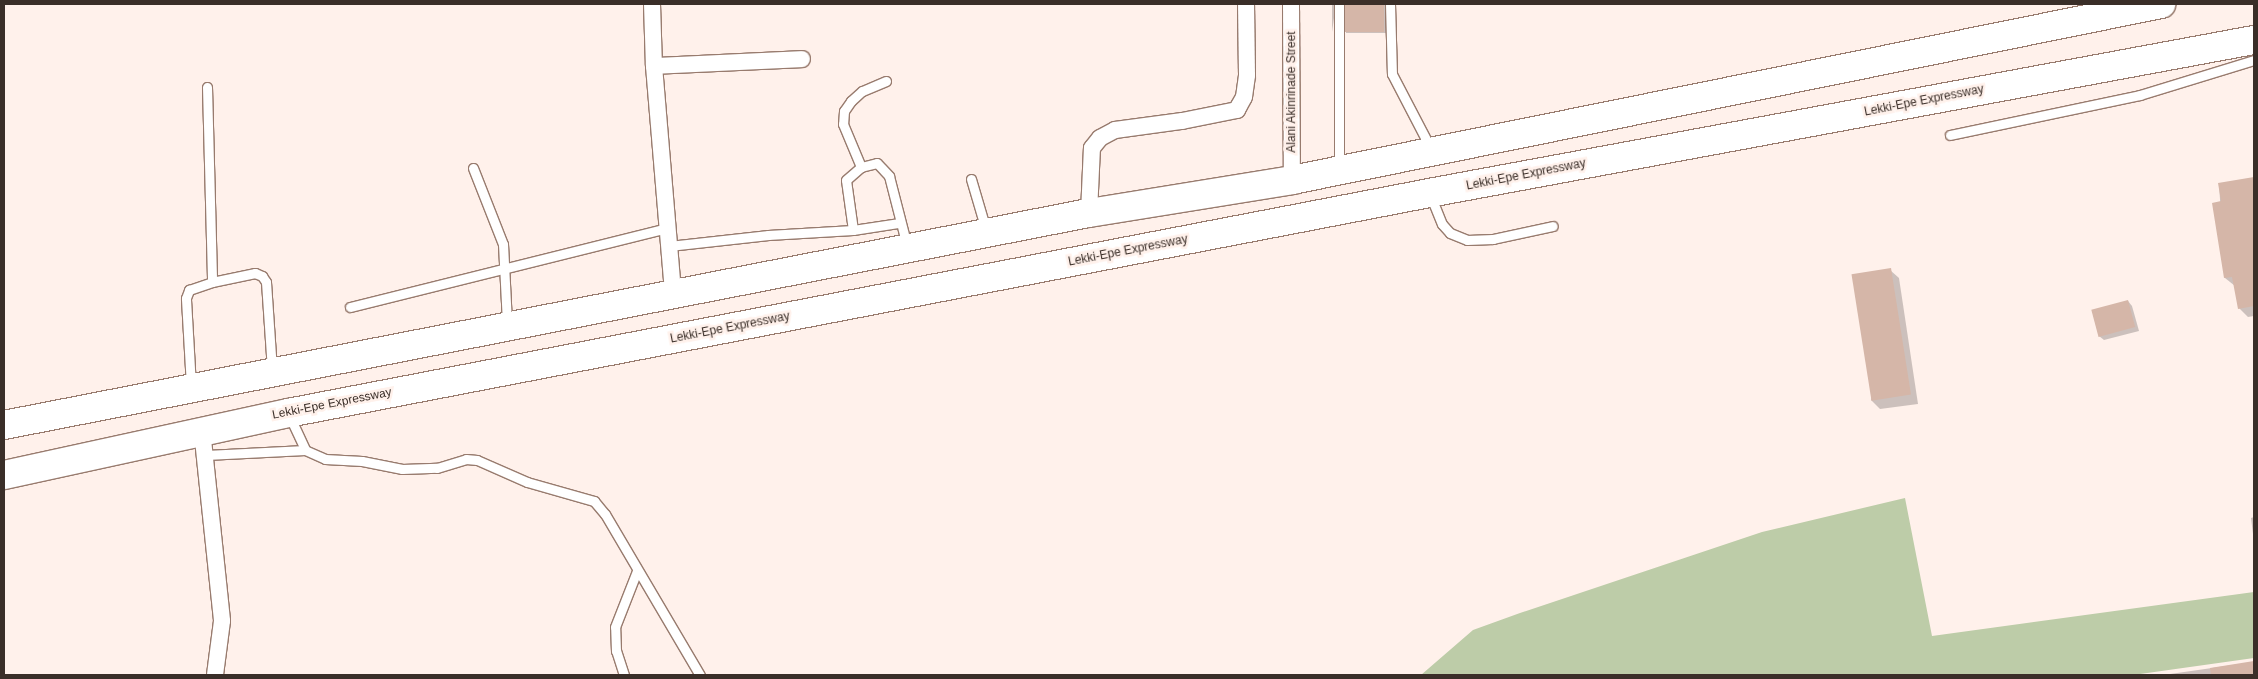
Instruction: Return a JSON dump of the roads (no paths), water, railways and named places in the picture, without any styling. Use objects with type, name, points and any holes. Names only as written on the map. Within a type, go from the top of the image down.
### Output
[{"type":"highway","points":[[4,425],[1089,213],[1292,180],[2161,4]]},
{"type":"highway","name":"Lekki-Epe Expressway","points":[[4,475],[204,443],[288,412],[1429,193],[2254,40]]},
{"type":"street","points":[[652,4],[654,66],[673,294]]},
{"type":"street","points":[[1089,213],[1092,148],[1100,138],[1115,130],[1182,121],[1237,110],[1244,98],[1247,75],[1246,4]]},
{"type":"street","name":"Alani Akinrinade Street","points":[[1292,4],[1292,180]]},
{"type":"street","points":[[654,66],[802,59]]},
{"type":"street","points":[[204,443],[222,620],[215,675]]},
{"type":"lane","points":[[1339,4],[1339,170]]},
{"type":"lane","points":[[1390,4],[1392,74],[1432,151]]},
{"type":"lane","points":[[1950,135],[2140,94],[2254,60]]},
{"type":"lane","points":[[861,167],[845,134],[844,111],[862,91],[886,81]]},
{"type":"lane","points":[[207,87],[212,282]]},
{"type":"lane","points":[[854,230],[846,180],[861,167],[876,163],[885,169],[899,223],[908,248]]},
{"type":"lane","points":[[473,168],[500,234],[506,270],[507,327]]},
{"type":"lane","points":[[971,179],[987,233]]},
{"type":"lane","points":[[1429,193],[1446,228],[1467,240],[1493,239],[1552,226]]},
{"type":"lane","points":[[669,246],[768,235],[854,230],[899,223]]},
{"type":"lane","points":[[350,307],[506,270],[667,228]]},
{"type":"lane","points":[[191,388],[186,298],[189,290],[212,282],[255,273],[262,276],[266,282],[272,373]]},
{"type":"lane","points":[[288,412],[305,450]]},
{"type":"lane","points":[[204,443],[305,450],[325,459],[362,461],[402,469],[437,468],[466,459],[477,460],[526,482],[586,497],[605,514],[636,571],[700,675]]},
{"type":"lane","points":[[624,675],[616,651],[615,627],[636,571]]}]
